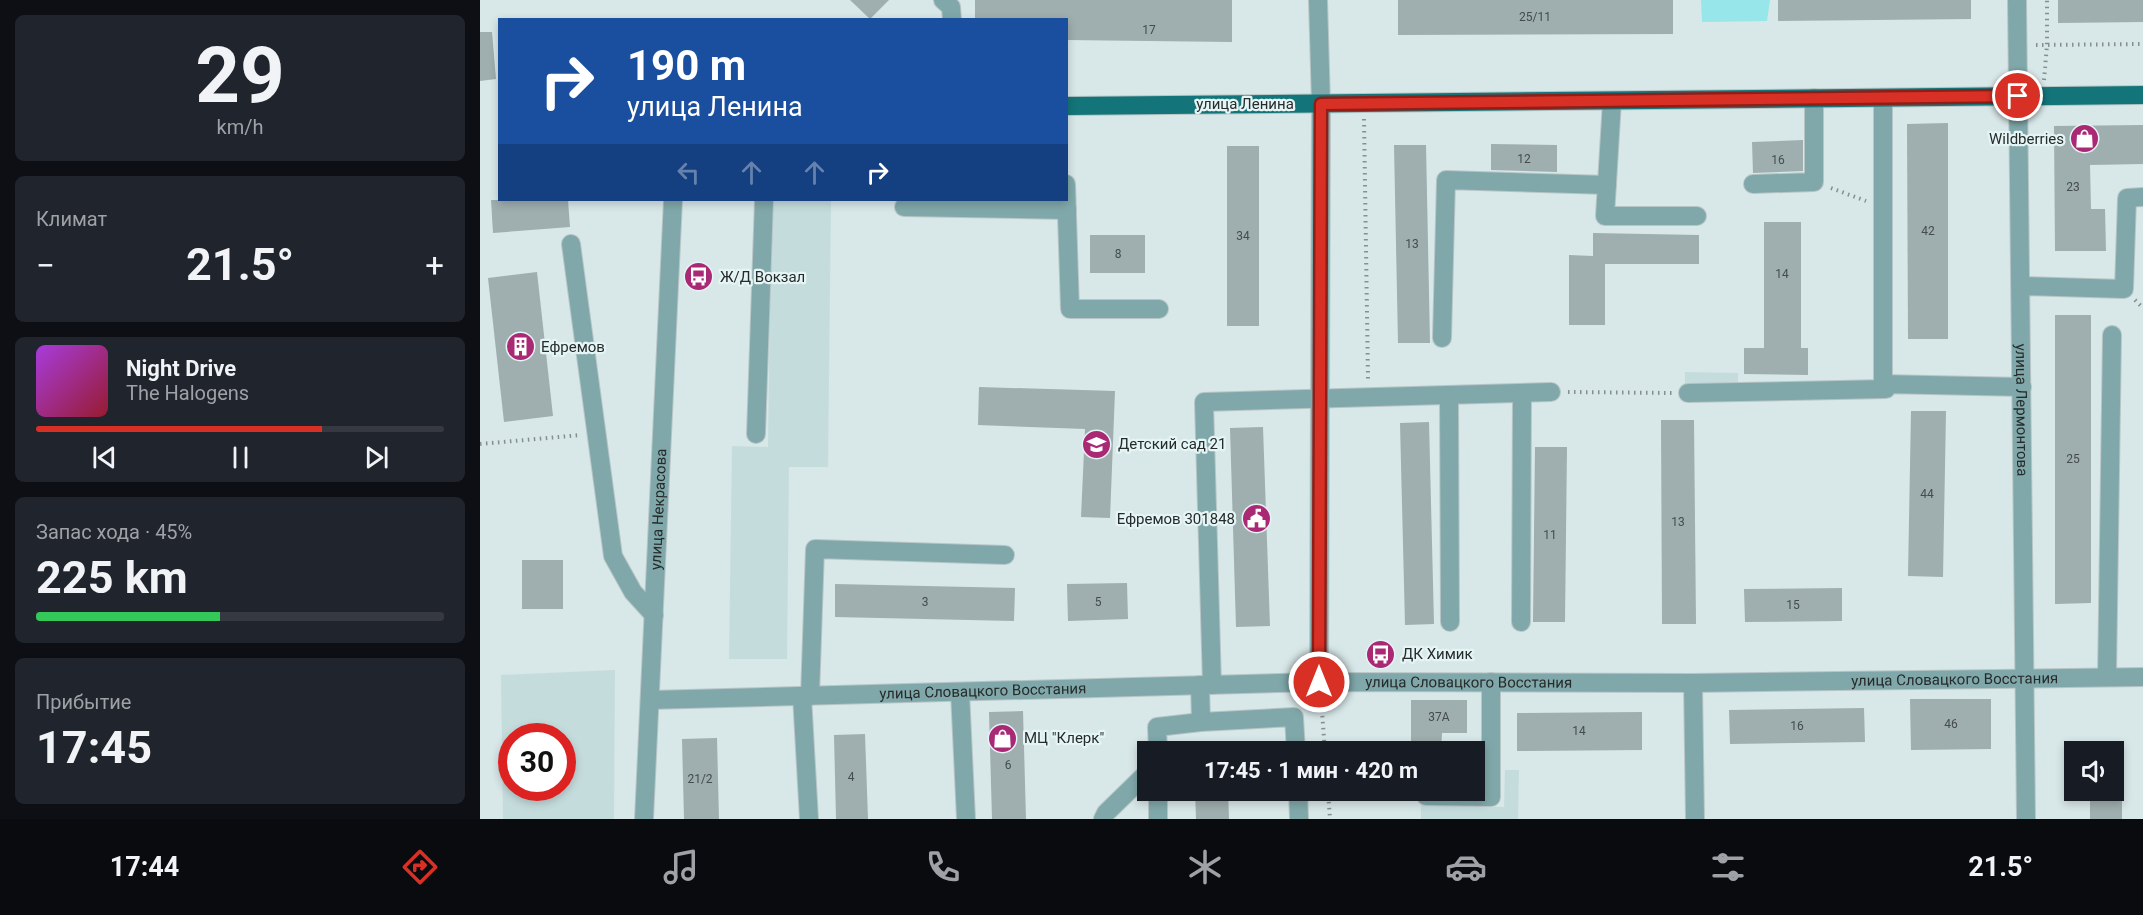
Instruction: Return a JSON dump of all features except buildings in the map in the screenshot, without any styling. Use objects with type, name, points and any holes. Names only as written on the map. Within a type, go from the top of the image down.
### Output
[{"type":"main road","name":"улица Ленина","points":[[1068,106],[2143,95]]},
{"type":"street","points":[[1318,0],[1321,104],[1319,682]]},
{"type":"street","name":"улица Лермонтова","points":[[2017,0],[2026,819]]},
{"type":"street","points":[[1753,184],[1814,182],[1814,98]]},
{"type":"street","points":[[1688,393],[1886,389],[1883,384],[1883,99]]},
{"type":"street","points":[[1612,100],[1605,216],[1697,216]]},
{"type":"street","points":[[1442,338],[1446,180],[1607,185]]},
{"type":"street","points":[[2021,285],[2124,289],[2127,198],[2143,197]]},
{"type":"street","name":"улица Некрасова","points":[[644,819],[673,201]]},
{"type":"street","points":[[756,434],[765,201]]},
{"type":"street","points":[[1067,201],[1070,309],[1159,309]]},
{"type":"street","points":[[904,207],[1067,210]]},
{"type":"street","points":[[571,244],[613,556],[633,592],[654,615]]},
{"type":"street","points":[[2107,677],[2112,335]]},
{"type":"street","points":[[1883,384],[2022,387]]},
{"type":"street","points":[[1202,722],[1206,685],[1204,402],[1551,392]]},
{"type":"street","points":[[1521,622],[1522,393]]},
{"type":"street","points":[[1449,395],[1450,622]]},
{"type":"street","points":[[808,819],[806,696],[815,549],[1005,555]]},
{"type":"street","name":"улица Словацкого Восстания","points":[[650,700],[1319,682],[1693,682],[2143,677]]},
{"type":"street","points":[[1485,797],[1491,797],[1491,682]]},
{"type":"street","points":[[1693,682],[1695,819]]},
{"type":"street","points":[[960,692],[966,819]]},
{"type":"street","points":[[1158,741],[1158,727],[1294,717],[1295,741]]},
{"type":"street","points":[[1103,819],[1106,813],[1137,783]]},
{"type":"street","points":[[1158,801],[1158,819]]},
{"type":"street","points":[[1298,801],[1299,819]]},
{"type":"path","points":[[2042,96],[2047,45],[2047,0]]},
{"type":"path","points":[[2018,45],[2143,44]]},
{"type":"path","points":[[1363,104],[1369,397]]},
{"type":"path","points":[[1814,182],[1884,207]]},
{"type":"path","points":[[1551,392],[1688,393]]},
{"type":"path","points":[[480,444],[596,434]]},
{"type":"path","points":[[1319,682],[1324,741]]},
{"type":"path","points":[[1329,801],[1330,819]]},
{"type":"shaded area","points":[[1701,0],[1770,0],[1767,21],[1702,22]]},
{"type":"shaded area","points":[[771,201],[831,201],[828,467],[789,467],[787,659],[729,659],[732,446],[768,447]]},
{"type":"shaded area","points":[[1685,372],[1738,373],[1738,386],[1685,386]]},
{"type":"shaded area","points":[[615,670],[614,819],[503,819],[503,801],[576,801],[576,723],[502,723],[501,675]]},
{"type":"shaded area","points":[[1505,770],[1519,770],[1518,819],[1421,819],[1421,805],[1504,807]]},
{"type":"place","name":"Wildberries","points":[[2085,139]]},
{"type":"place","name":"Ж/Д Вокзал","points":[[699,277]]},
{"type":"place","name":"Ефремов","points":[[520,347]]},
{"type":"place","name":"Детский сад 21","points":[[1097,444]]},
{"type":"place","name":"Ефремов 301848","points":[[1256,519]]},
{"type":"place","name":"ДК Химик","points":[[1381,654]]},
{"type":"place","name":"МЦ \"Клерк\"","points":[[1003,738]]},
{"type":"route","points":[[1319,682],[1321,104],[2018,96]]}]
